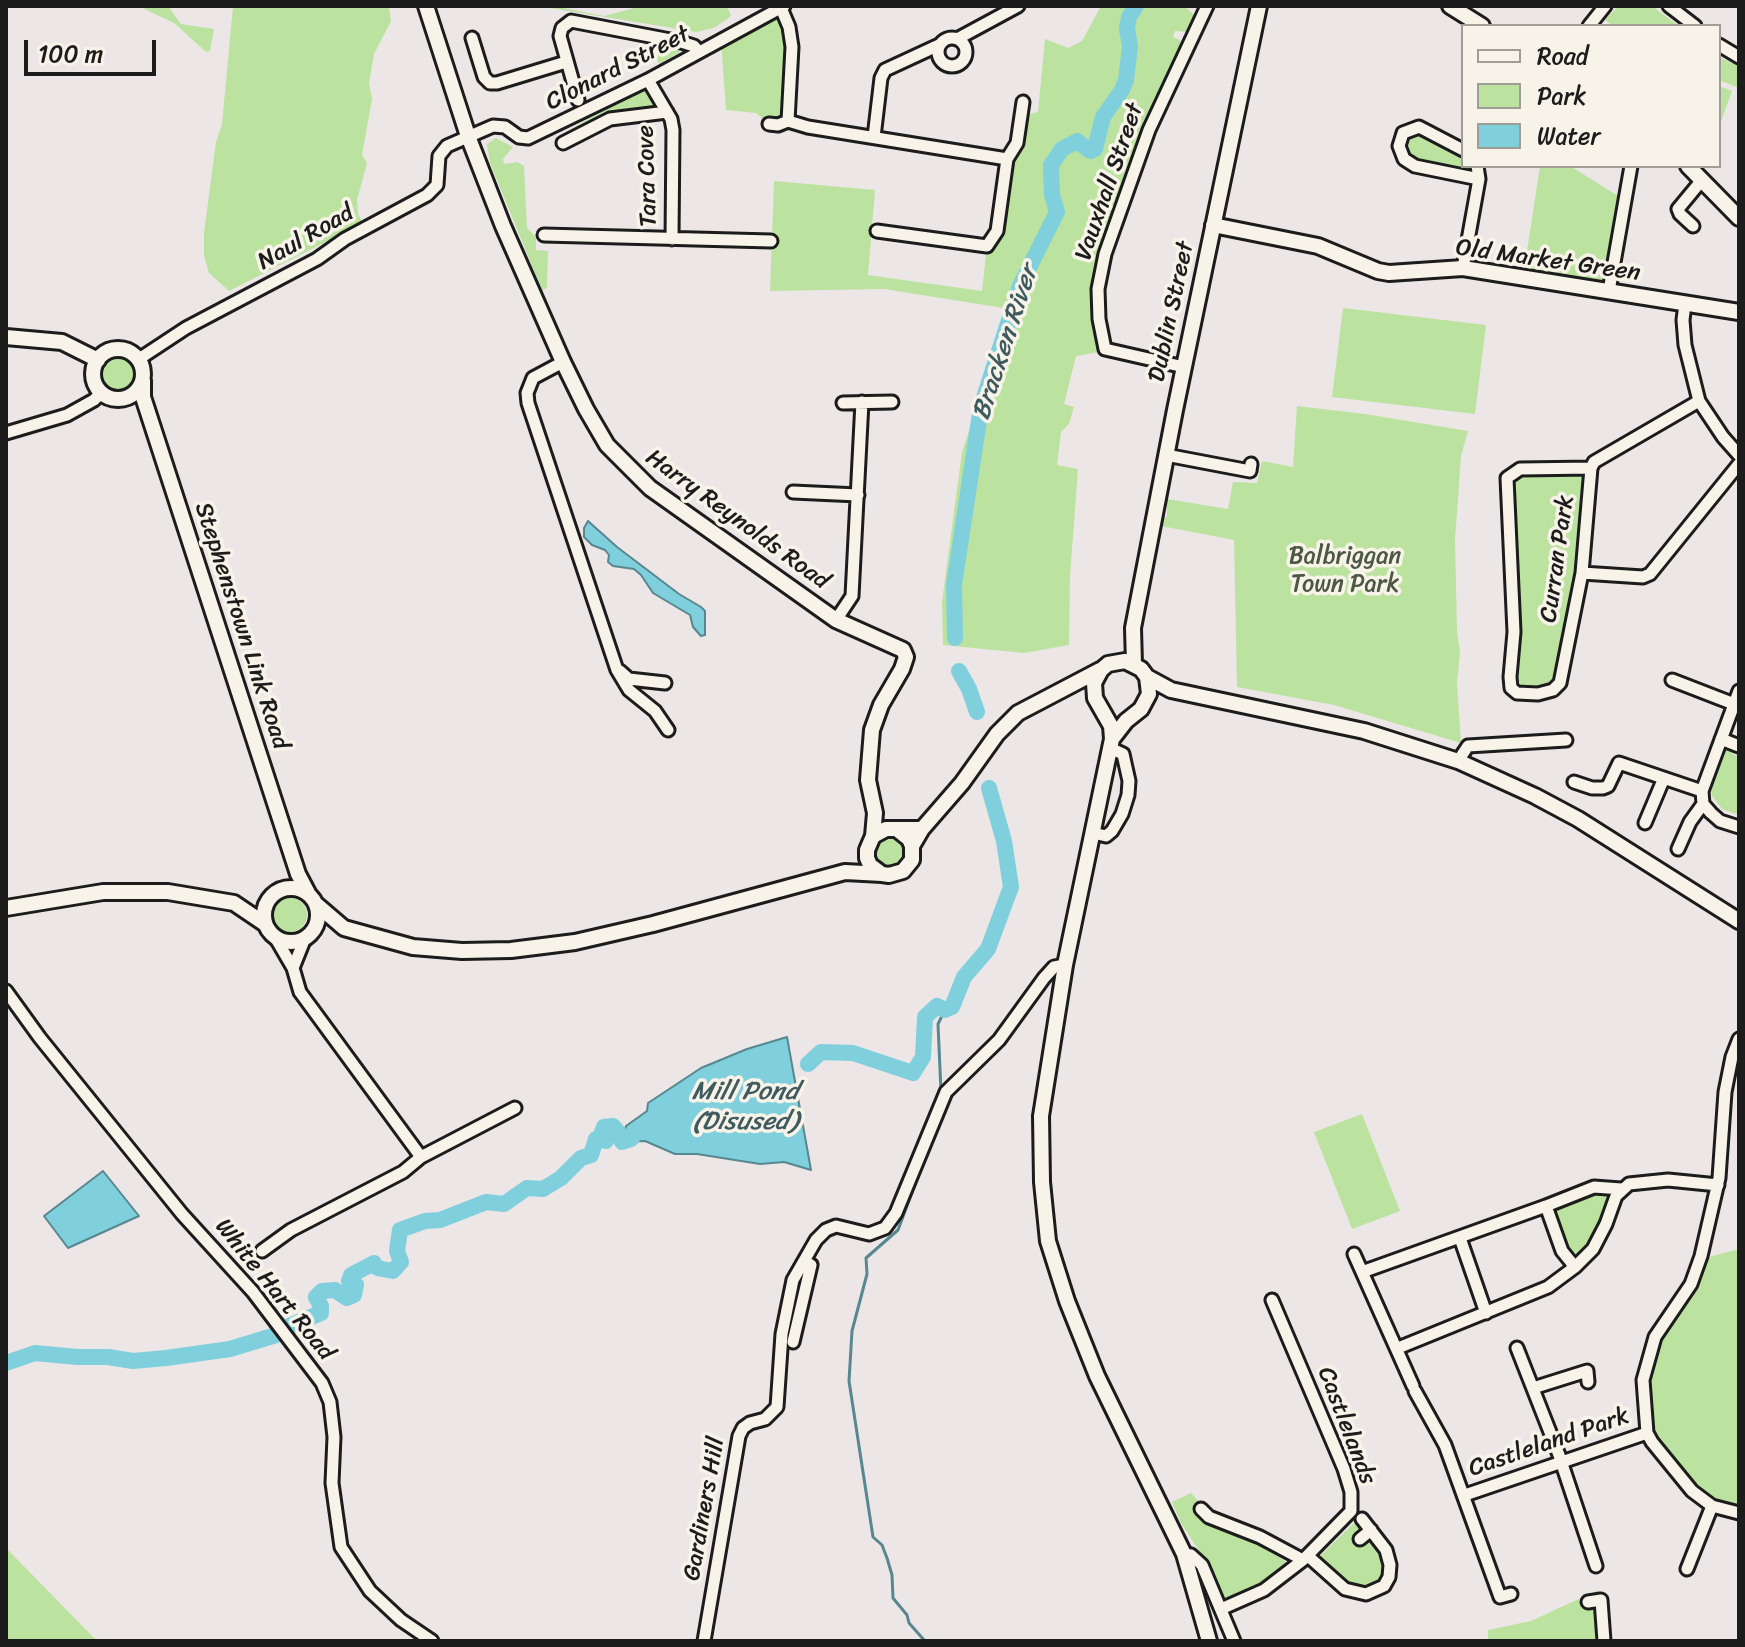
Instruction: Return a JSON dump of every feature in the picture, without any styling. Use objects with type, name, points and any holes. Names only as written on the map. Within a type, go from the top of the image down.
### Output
[{"type":"street","name":"Harry Reynolds Road","points":[[426,6],[468,136],[503,226],[563,362],[599,432],[632,473],[669,503],[836,620],[903,650],[906,657],[872,730],[868,780],[875,813],[873,836]]},
{"type":"street","points":[[874,137],[881,78],[885,70],[939,45],[945,39],[957,39],[1018,6]]},
{"type":"street","name":"Vauxhall Street","points":[[1184,367],[1105,349],[1099,319],[1098,289],[1105,254],[1149,130],[1207,6]]},
{"type":"street","name":"Dublin Street","points":[[1134,664],[1133,628],[1259,6]]},
{"type":"street","points":[[1591,24],[1605,6]]},
{"type":"street","points":[[1669,6],[1692,24]]},
{"type":"street","name":"Clonard Street","points":[[468,136],[499,126],[519,137],[528,138],[648,80],[783,7]]},
{"type":"street","points":[[783,7],[792,47],[788,121]]},
{"type":"street","points":[[1460,9],[1479,24]]},
{"type":"street","points":[[578,100],[566,62],[561,32],[564,25],[571,21],[681,42],[694,46],[699,52]]},
{"type":"street","points":[[1176,35],[1190,39]]},
{"type":"street","points":[[939,45],[938,55],[943,63],[957,65],[966,54],[964,45],[957,39]]},
{"type":"street","points":[[469,44],[484,77],[490,83],[566,62]]},
{"type":"street","points":[[1721,46],[1739,57]]},
{"type":"street","name":"Tara Cove","points":[[648,80],[667,112],[673,130],[672,239]]},
{"type":"street","points":[[877,231],[987,246],[997,231],[1007,159],[1017,143],[1023,102]]},
{"type":"street","name":"Tara Cove","points":[[563,143],[610,119],[667,112]]},
{"type":"street","points":[[769,124],[788,121],[808,127],[1007,159]]},
{"type":"street","points":[[1461,149],[1419,127],[1403,133],[1399,146],[1404,159],[1415,166],[1479,179]]},
{"type":"street","name":"Naul Road","points":[[139,359],[186,328],[317,259],[345,239],[427,195],[437,185],[442,151],[468,136]]},
{"type":"street","points":[[1463,268],[1479,179],[1477,168]]},
{"type":"street","points":[[1609,291],[1631,168]]},
{"type":"street","points":[[1690,168],[1739,218]]},
{"type":"street","points":[[1693,226],[1678,209],[1702,180]]},
{"type":"street","name":"Old Market Green","points":[[1213,225],[1318,246],[1389,273],[1463,268],[1739,312]]},
{"type":"street","name":"Tara Cove","points":[[544,235],[771,241]]},
{"type":"street","points":[[1685,304],[1685,345],[1699,401],[1739,455]]},
{"type":"street","points":[[6,337],[62,342],[98,360]]},
{"type":"street","points":[[124,398],[136,392],[143,380],[139,359],[122,349],[108,351],[98,360],[94,377],[102,392],[112,398],[131,400],[150,417]]},
{"type":"street","points":[[563,362],[533,378],[527,393],[528,403],[616,668],[629,690],[655,711],[668,730]]},
{"type":"street","name":"Stephenstown Link Road","points":[[143,380],[142,392],[298,874],[312,899]]},
{"type":"street","points":[[6,433],[67,415],[102,392]]},
{"type":"street","points":[[1591,468],[1594,462],[1699,401]]},
{"type":"street","points":[[836,620],[852,596],[862,402]]},
{"type":"street","points":[[843,403],[892,402]]},
{"type":"street","points":[[1166,455],[1250,471],[1251,464]]},
{"type":"street","points":[[1582,573],[1643,577],[1650,574],[1739,464]]},
{"type":"street","name":"Curran Park","points":[[1591,468],[1582,573],[1560,683],[1553,690],[1538,694],[1517,693],[1511,688],[1510,677],[1514,632],[1507,478],[1520,469],[1591,468]]},
{"type":"street","points":[[793,492],[858,495]]},
{"type":"street","name":"Dublin Street","points":[[1104,667],[1133,628]]},
{"type":"street","points":[[912,846],[922,829],[935,817],[1007,724],[1037,702],[1104,667],[1125,661],[1171,690],[1364,731],[1458,761],[1578,819],[1739,921]]},
{"type":"street","points":[[1104,667],[1094,683],[1099,704],[1111,726],[1111,744],[1065,965],[1041,1116],[1041,1170],[1048,1241],[1067,1301],[1097,1376],[1184,1554],[1209,1641]]},
{"type":"street","points":[[616,668],[629,679],[665,683]]},
{"type":"street","points":[[1146,702],[1149,694],[1147,677]]},
{"type":"street","points":[[1672,680],[1734,704]]},
{"type":"street","points":[[1062,691],[1099,704],[1118,716],[1134,714]]},
{"type":"street","points":[[1678,849],[1702,798],[1739,691]]},
{"type":"street","points":[[1111,744],[1146,702],[1183,693]]},
{"type":"street","points":[[1721,739],[1739,746]]},
{"type":"street","points":[[1458,761],[1468,746],[1566,740]]},
{"type":"street","points":[[1093,833],[1106,836],[1112,831],[1128,795],[1129,781],[1123,754],[1111,744]]},
{"type":"street","points":[[1574,782],[1592,788],[1608,786],[1619,763],[1664,778],[1702,798],[1720,821],[1739,827]]},
{"type":"street","points":[[1645,823],[1664,778]]},
{"type":"street","points":[[275,937],[290,942],[309,934],[344,928],[413,947],[462,951],[511,950],[575,942],[845,872],[896,874],[908,867],[912,860],[912,846],[909,839],[875,813]]},
{"type":"street","points":[[845,872],[867,850],[873,836],[880,831],[922,829]]},
{"type":"street","points":[[265,924],[264,909],[286,873],[291,848]]},
{"type":"street","points":[[867,850],[870,865],[882,874]]},
{"type":"street","points":[[6,908],[58,898],[132,891],[168,892],[234,903],[292,888],[312,899],[344,928]]},
{"type":"street","points":[[293,968],[318,919],[312,899]]},
{"type":"street","points":[[234,903],[265,924],[275,937],[293,968],[300,992],[421,1157]]},
{"type":"street","name":"Gardiners Hill","points":[[704,1641],[739,1436],[743,1428],[772,1415],[777,1407],[786,1303],[793,1280],[816,1240],[826,1230],[836,1226],[869,1234],[885,1228],[901,1202],[944,1095],[991,1049],[1054,967],[1065,965]]},
{"type":"street","name":"White Hart Road","points":[[6,991],[173,1203],[253,1292],[322,1383],[330,1402],[334,1437],[332,1483],[341,1547],[370,1591],[401,1620],[432,1641]]},
{"type":"street","points":[[1739,1039],[1725,1092],[1718,1185],[1691,1284],[1655,1337],[1643,1380],[1647,1433],[1678,1476],[1712,1506],[1739,1513]]},
{"type":"street","points":[[1725,1092],[1739,1093]]},
{"type":"street","points":[[262,1251],[291,1230],[403,1172],[421,1157],[515,1108]]},
{"type":"street","points":[[1398,1348],[1548,1287],[1593,1249],[1621,1189],[1629,1184],[1668,1180],[1718,1185]]},
{"type":"street","points":[[1362,1272],[1594,1187],[1621,1189]]},
{"type":"street","points":[[1546,1206],[1562,1251],[1575,1267]]},
{"type":"street","points":[[1460,1238],[1486,1313]]},
{"type":"street","points":[[1354,1254],[1414,1388],[1445,1445],[1500,1597],[1511,1594]]},
{"type":"street","points":[[793,1342],[811,1265],[804,1261]]},
{"type":"street","name":"Castlelands","points":[[1221,1609],[1264,1590],[1305,1558],[1351,1511],[1351,1492],[1272,1300]]},
{"type":"street","points":[[1517,1348],[1596,1566]]},
{"type":"street","points":[[1533,1388],[1577,1372],[1587,1371],[1588,1382]]},
{"type":"street","name":"Castleland Park","points":[[1465,1495],[1647,1433]]},
{"type":"street","points":[[1693,1564],[1712,1506]]},
{"type":"street","name":"Castlelands","points":[[1204,1517],[1260,1537],[1305,1558],[1345,1589],[1356,1593],[1384,1586],[1390,1565],[1386,1550],[1362,1519]]},
{"type":"street","points":[[1360,1539],[1371,1530]]},
{"type":"street","points":[[1184,1554],[1191,1555],[1202,1565],[1234,1641]]},
{"type":"street","points":[[1588,1602],[1601,1600],[1604,1641]]},
{"type":"green space","points":[[138,6],[168,6],[181,24],[214,29],[210,51],[206,52],[174,23]]},
{"type":"green space","points":[[233,6],[389,6],[391,21],[374,54],[369,83],[372,99],[362,155],[367,163],[357,200],[358,214],[363,223],[229,291],[209,273],[204,256],[204,233],[216,142],[222,124]]},
{"type":"green space","points":[[539,6],[604,16],[642,6],[727,6],[731,16],[714,28],[696,32]]},
{"type":"green space","points":[[1101,6],[1184,6],[1197,17],[1188,32],[1175,31],[1173,37],[1180,40],[1182,46],[1094,304],[1099,352],[1076,356],[1064,404],[1074,407],[1069,424],[1061,432],[1057,465],[1078,469],[1070,576],[1069,645],[1024,653],[943,645],[942,602],[962,452],[1010,309],[884,289],[770,291],[774,181],[875,190],[868,275],[982,291],[987,246],[1021,116],[1038,112],[1045,39],[1068,48],[1082,41]]},
{"type":"green space","points":[[1618,6],[1652,6],[1676,24],[1611,24],[1605,20]]},
{"type":"green space","points":[[784,16],[789,27],[788,121],[769,124],[756,113],[726,110],[721,40]]},
{"type":"green space","points":[[655,41],[683,47],[683,50],[659,64],[654,51]]},
{"type":"green space","points":[[1721,58],[1739,66],[1739,88],[1721,81]]},
{"type":"green space","points":[[1721,87],[1732,91],[1721,121]]},
{"type":"green space","points":[[639,91],[649,91],[655,103],[650,111],[575,133],[571,129]]},
{"type":"green space","points":[[1421,132],[1461,155],[1461,168],[1465,168],[1462,169],[1410,158],[1403,140],[1408,135]]},
{"type":"green space","points":[[496,138],[513,147],[503,159],[504,164],[517,162],[524,166],[527,228],[536,237],[536,250],[548,251],[547,288],[542,290],[490,163],[487,144]]},
{"type":"green space","points":[[1540,168],[1573,168],[1618,196],[1603,281],[1524,271]]},
{"type":"green space","points":[[1343,308],[1486,325],[1475,414],[1332,397]]},
{"type":"green space","points":[[119,357],[131,362],[136,374],[131,386],[119,391],[107,386],[102,374],[107,362]]},
{"type":"green space","name":"Balbriggan Town Park","points":[[1297,406],[1468,431],[1461,456],[1455,540],[1461,743],[1334,705],[1237,687],[1234,540],[1161,526],[1162,519],[1167,517],[1167,499],[1228,509],[1233,482],[1257,483],[1262,461],[1293,467]]},
{"type":"green space","points":[[1520,473],[1580,473],[1585,477],[1577,577],[1559,673],[1554,684],[1531,690],[1515,682],[1511,480]]},
{"type":"green space","points":[[1727,747],[1735,747],[1733,754],[1739,757],[1739,815],[1722,809],[1712,796],[1711,788]]},
{"type":"green space","points":[[890,835],[896,836],[904,844],[904,856],[896,864],[890,865],[884,864],[876,856],[875,850],[876,844],[884,836]]},
{"type":"green space","points":[[290,898],[302,903],[307,915],[302,927],[290,932],[278,927],[273,915],[278,903]]},
{"type":"green space","points":[[1362,1114],[1400,1211],[1352,1229],[1314,1132]]},
{"type":"green space","points":[[1603,1192],[1608,1198],[1608,1207],[1598,1232],[1585,1250],[1579,1254],[1572,1253],[1554,1214],[1555,1207]]},
{"type":"green space","points":[[1739,1249],[1739,1513],[1712,1506],[1650,1432],[1647,1358],[1701,1265],[1709,1257]]},
{"type":"green space","points":[[1191,1493],[1200,1503],[1202,1522],[1263,1547],[1290,1564],[1262,1588],[1227,1604],[1172,1502]]},
{"type":"green space","points":[[1354,1523],[1381,1553],[1385,1565],[1382,1584],[1357,1592],[1317,1559]]},
{"type":"green space","points":[[6,1548],[97,1641],[6,1641]]},
{"type":"green space","points":[[1598,1590],[1602,1641],[1488,1641],[1488,1630],[1531,1621]]},
{"type":"water","points":[[588,521],[617,547],[701,607],[705,611],[705,635],[701,636],[693,627],[690,615],[653,593],[634,569],[613,566],[608,562],[609,555],[605,550],[592,545],[584,537]]},
{"type":"water","name":"Mill Pond (Disused)","points":[[787,1037],[811,1170],[784,1162],[760,1164],[697,1154],[675,1154],[645,1141],[622,1142],[626,1126],[647,1111],[648,1103],[701,1068]]},
{"type":"water","points":[[103,1171],[139,1216],[68,1248],[44,1216]]},
{"type":"waterway","name":"Bracken River","points":[[955,638],[954,585],[981,407],[1020,286],[1057,212],[1052,195],[1051,165],[1062,149],[1077,141],[1090,151],[1095,149],[1103,117],[1126,80],[1130,46],[1127,29],[1129,17],[1136,6]]},
{"type":"waterway","name":"Bracken River","points":[[959,671],[977,712]]},
{"type":"waterway","name":"Bracken River","points":[[808,1064],[821,1052],[853,1053],[913,1073],[923,1057],[925,1017],[937,1006],[945,1010],[952,1007],[964,977],[988,949],[1011,887],[1004,841],[989,788]]},
{"type":"waterway","points":[[941,1092],[938,1024],[945,1010]]},
{"type":"waterway","name":"Bracken River","points":[[289,1326],[321,1313],[316,1297],[322,1291],[335,1290],[347,1298],[354,1295],[356,1285],[349,1281],[351,1275],[374,1263],[377,1268],[393,1271],[401,1262],[397,1251],[400,1230],[425,1221],[440,1220],[486,1202],[504,1204],[527,1188],[543,1189],[561,1178],[581,1158],[591,1155],[596,1139],[606,1141],[601,1135],[604,1127],[613,1126],[622,1142],[631,1139],[637,1131]]},
{"type":"waterway","points":[[925,1641],[893,1598],[892,1575],[887,1558],[882,1545],[873,1537],[849,1381],[852,1331],[867,1274],[866,1258],[898,1230],[932,1139]]},
{"type":"waterway","name":"Bracken River","points":[[6,1363],[35,1353],[133,1361],[166,1358],[230,1349],[276,1335]]}]
